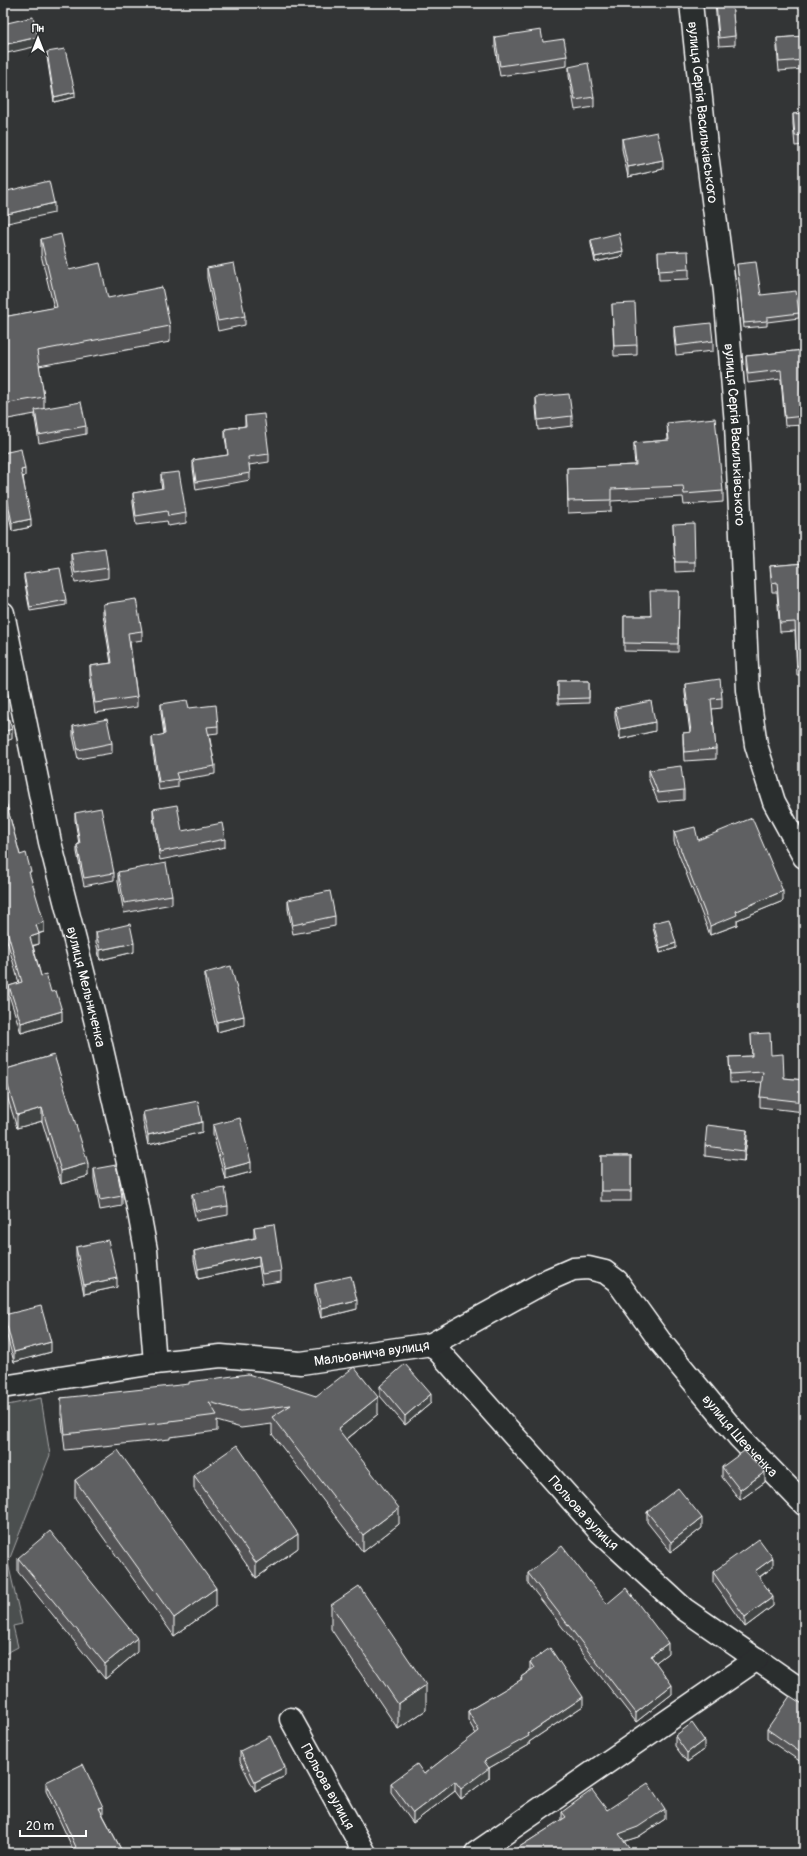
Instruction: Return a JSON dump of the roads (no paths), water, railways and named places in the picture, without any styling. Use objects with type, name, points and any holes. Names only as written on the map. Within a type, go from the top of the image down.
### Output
[{"type":"street","name":"вулиця Сергія Васильківського","points":[[691,3],[725,292],[736,424],[748,690],[756,745],[774,802],[804,857]]},
{"type":"street","name":"вулиця Мельниченка","points":[[3,613],[50,842],[96,1023],[140,1216],[146,1250],[155,1363]]},
{"type":"street","name":"Мальовнича вулиця","points":[[3,1387],[155,1363],[221,1356],[301,1363],[432,1344],[550,1279],[573,1269],[588,1268],[605,1272],[617,1281],[660,1342],[679,1364]]},
{"type":"street","name":"Польова вулиця","points":[[432,1344],[559,1488],[600,1532],[684,1609],[804,1692]]},
{"type":"street","name":"вулиця Шевченка","points":[[679,1364],[739,1437],[804,1504]]},
{"type":"street","points":[[476,1853],[757,1659]]},
{"type":"street","name":"Польова вулиця","points":[[291,1719],[365,1853]]}]
